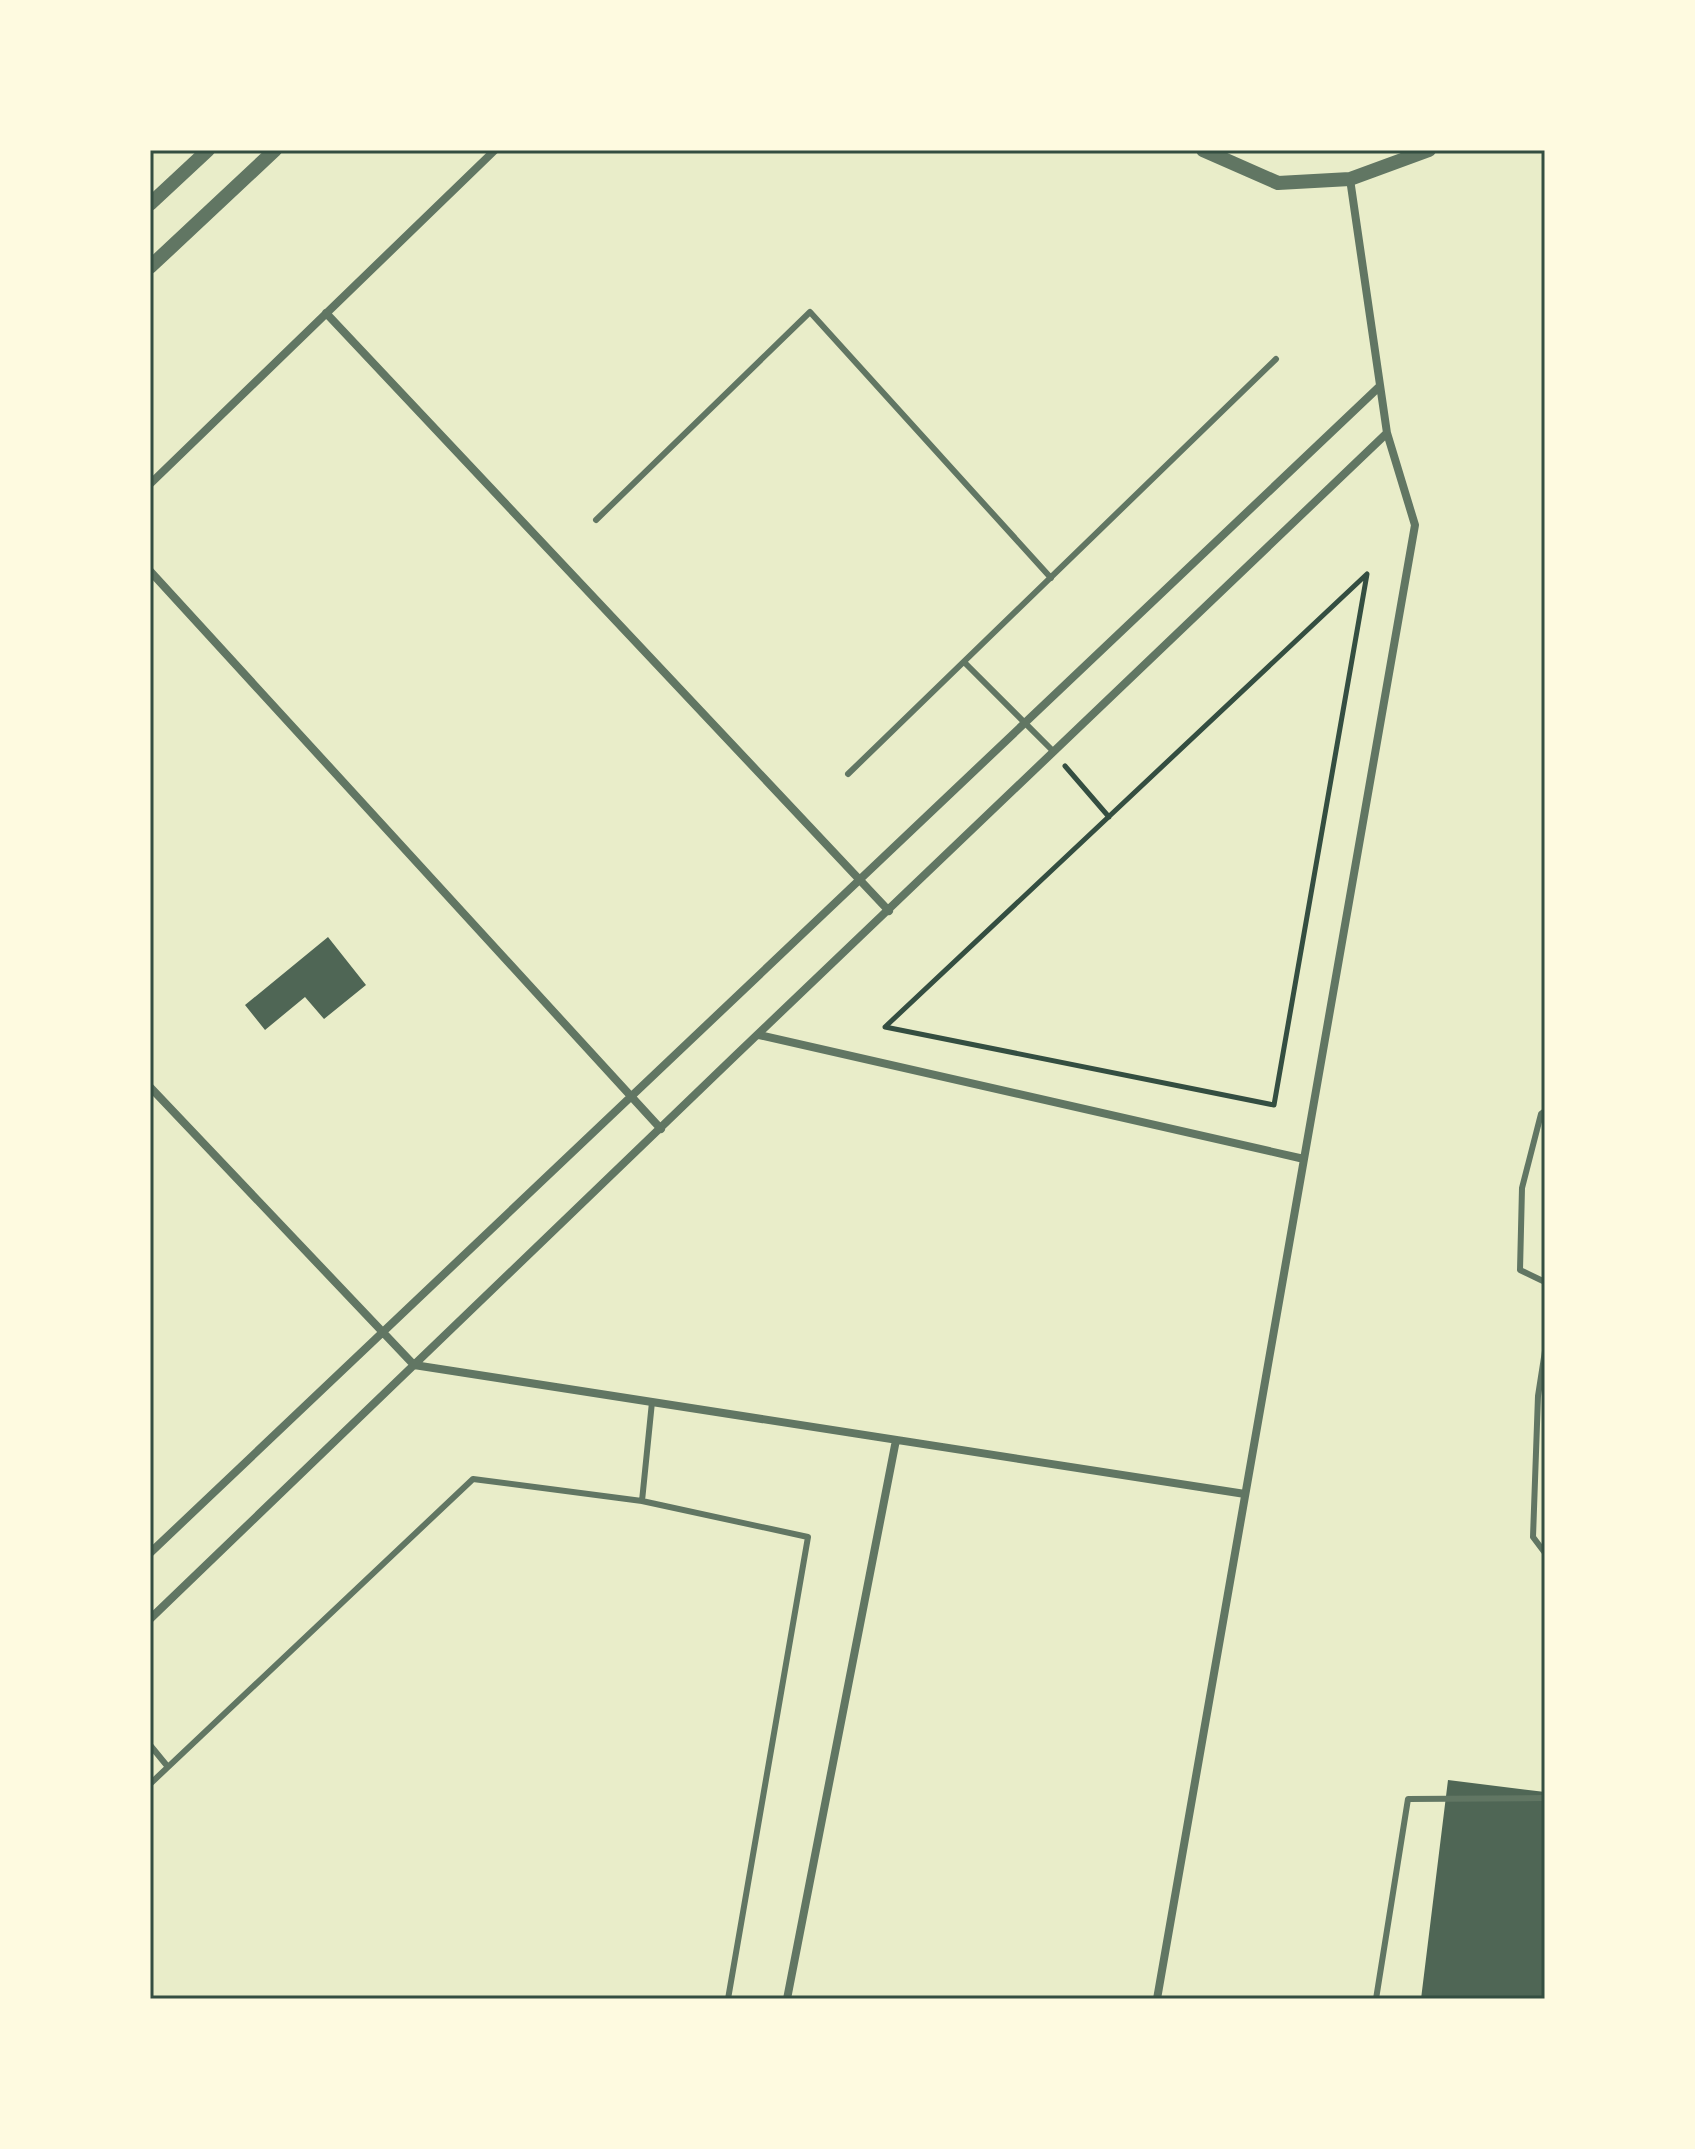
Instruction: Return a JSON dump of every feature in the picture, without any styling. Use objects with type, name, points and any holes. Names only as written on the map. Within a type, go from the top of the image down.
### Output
[{"type":"street","points":[[150,204],[208,150]]},
{"type":"street","points":[[150,267],[275,150]]},
{"type":"street","points":[[150,484],[495,150]]},
{"type":"street","points":[[1203,150],[1278,183],[1350,179],[1429,150]]},
{"type":"street","points":[[1157,1999],[1415,525],[1387,433],[1350,179]]},
{"type":"street","points":[[326,313],[889,911]]},
{"type":"street","points":[[150,1553],[1380,386]]},
{"type":"street","points":[[150,1619],[889,911],[1052,750],[1387,433]]},
{"type":"street","points":[[150,571],[661,1129]]},
{"type":"street","points":[[759,1035],[1304,1159]]},
{"type":"street","points":[[150,1087],[414,1365],[1245,1494]]},
{"type":"street","points":[[787,1999],[896,1440]]},
{"type":"lane","points":[[596,520],[810,312],[1051,578]]},
{"type":"lane","points":[[848,774],[1276,359]]},
{"type":"lane","points":[[964,662],[1052,750]]},
{"type":"lane","points":[[1545,1111],[1541,1114],[1522,1188],[1520,1270],[1545,1282]]},
{"type":"lane","points":[[1545,1351],[1538,1396],[1533,1537],[1545,1553]]},
{"type":"lane","points":[[642,1501],[652,1402]]},
{"type":"lane","points":[[150,1784],[473,1479],[642,1501],[808,1537],[728,1999]]},
{"type":"lane","points":[[150,1745],[168,1767]]},
{"type":"lane","points":[[1376,1999],[1408,1799],[1545,1798]]},
{"type":"path","points":[[1367,574],[1274,1105],[885,1027],[1109,817],[1367,574]]},
{"type":"path","points":[[1052,750],[1109,817]]},
{"type":"building","points":[[328,937],[366,985],[324,1019],[305,997],[265,1030],[245,1005]]},
{"type":"building","points":[[1448,1780],[1545,1792],[1545,1999],[1421,1999]]}]
